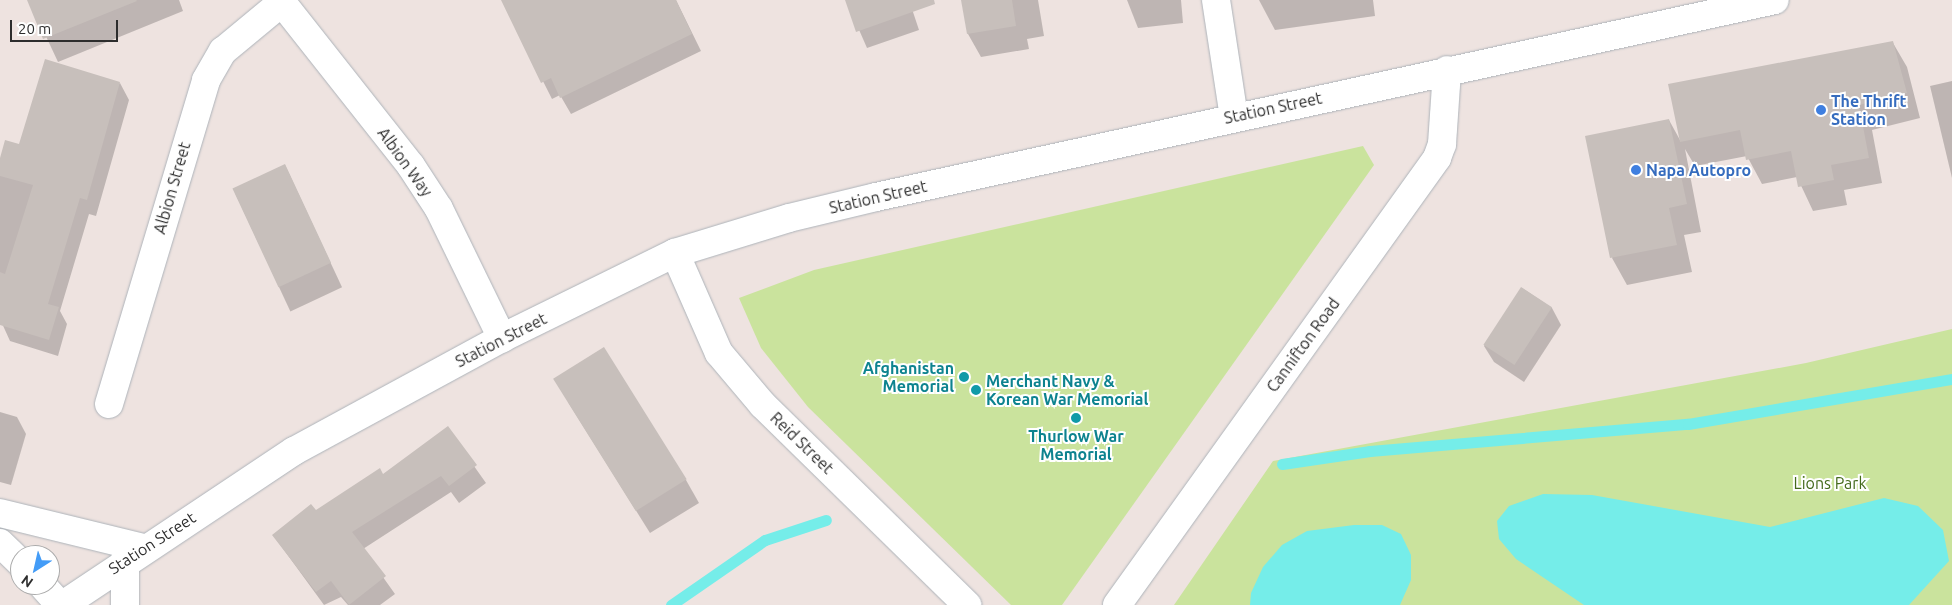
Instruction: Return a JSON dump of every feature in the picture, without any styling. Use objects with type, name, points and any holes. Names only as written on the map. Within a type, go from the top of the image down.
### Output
[{"type":"street","points":[[1216,0],[1234,117]]},
{"type":"street","name":"Station Street","points":[[62,605],[134,554],[294,451],[502,338],[675,254],[789,218],[1234,117],[1775,0]]},
{"type":"street","name":"Albion Way","points":[[281,2],[411,166],[439,209],[502,338]]},
{"type":"street","name":"Albion Street","points":[[109,404],[206,80],[223,51],[281,2]]},
{"type":"street","name":"Cannifton Road","points":[[1118,605],[1437,158],[1442,144],[1447,70]]},
{"type":"street","name":"Reid Street","points":[[675,254],[719,353],[762,405],[967,605]]},
{"type":"street","points":[[0,513],[134,554],[125,605]]},
{"type":"street","points":[[0,543],[10,552]]},
{"type":"street","points":[[52,595],[62,605]]},
{"type":"green space","points":[[1363,146],[1374,165],[1062,605],[1011,605],[808,407],[761,348],[739,298],[814,270]]},
{"type":"green space","name":"Lions Park","points":[[1952,329],[1952,605],[1174,605],[1273,461],[1806,363]]},
{"type":"water","points":[[1543,494],[1592,495],[1770,527],[1884,498],[1918,506],[1943,530],[1949,561],[1909,605],[1584,605],[1516,559],[1499,539],[1497,521],[1509,506]]},
{"type":"water","points":[[1354,525],[1382,525],[1401,534],[1411,555],[1411,580],[1400,605],[1250,605],[1251,593],[1263,567],[1282,545],[1307,531]]},
{"type":"building","points":[[27,0],[136,0],[137,1],[43,39]]},
{"type":"building","points":[[501,0],[676,0],[692,34],[560,98],[551,78],[541,83]]},
{"type":"building","points":[[845,0],[934,0],[935,4],[856,32]]},
{"type":"building","points":[[961,0],[1012,0],[1016,26],[967,34]]},
{"type":"building","points":[[1893,41],[1907,93],[1859,105],[1869,158],[1831,165],[1834,180],[1798,187],[1791,151],[1746,160],[1740,130],[1680,142],[1668,84]]},
{"type":"building","points":[[45,59],[120,82],[87,200],[80,198],[48,304],[59,307],[49,340],[0,325],[0,272],[5,274],[33,185],[0,176],[0,158],[5,140],[19,144]]},
{"type":"building","name":"Napa Autopro","points":[[1669,119],[1687,204],[1669,208],[1677,245],[1610,258],[1585,136]]},
{"type":"building","points":[[285,164],[331,263],[278,287],[232,189]]},
{"type":"building","points":[[1521,287],[1552,307],[1514,365],[1483,345]]},
{"type":"building","points":[[604,347],[687,479],[636,511],[553,379]]},
{"type":"building","points":[[448,426],[477,465],[449,486],[441,476],[352,532],[386,576],[349,605],[331,581],[316,592],[272,535],[311,504],[316,510],[380,468],[383,474]]},
{"type":"waterway","points":[[1282,464],[1370,451],[1688,424],[1952,379]]},
{"type":"waterway","points":[[671,605],[765,540],[826,520]]},
{"type":"place","name":"The Thrift Station","points":[[1821,110]]},
{"type":"place","name":"Napa Autopro","points":[[1636,170]]},
{"type":"place","name":"Afghanistan Memorial","points":[[964,377]]},
{"type":"place","name":"Merchant Navy & Korean War Memorial","points":[[976,390]]},
{"type":"place","name":"Thurlow War Memorial","points":[[1076,418]]}]
